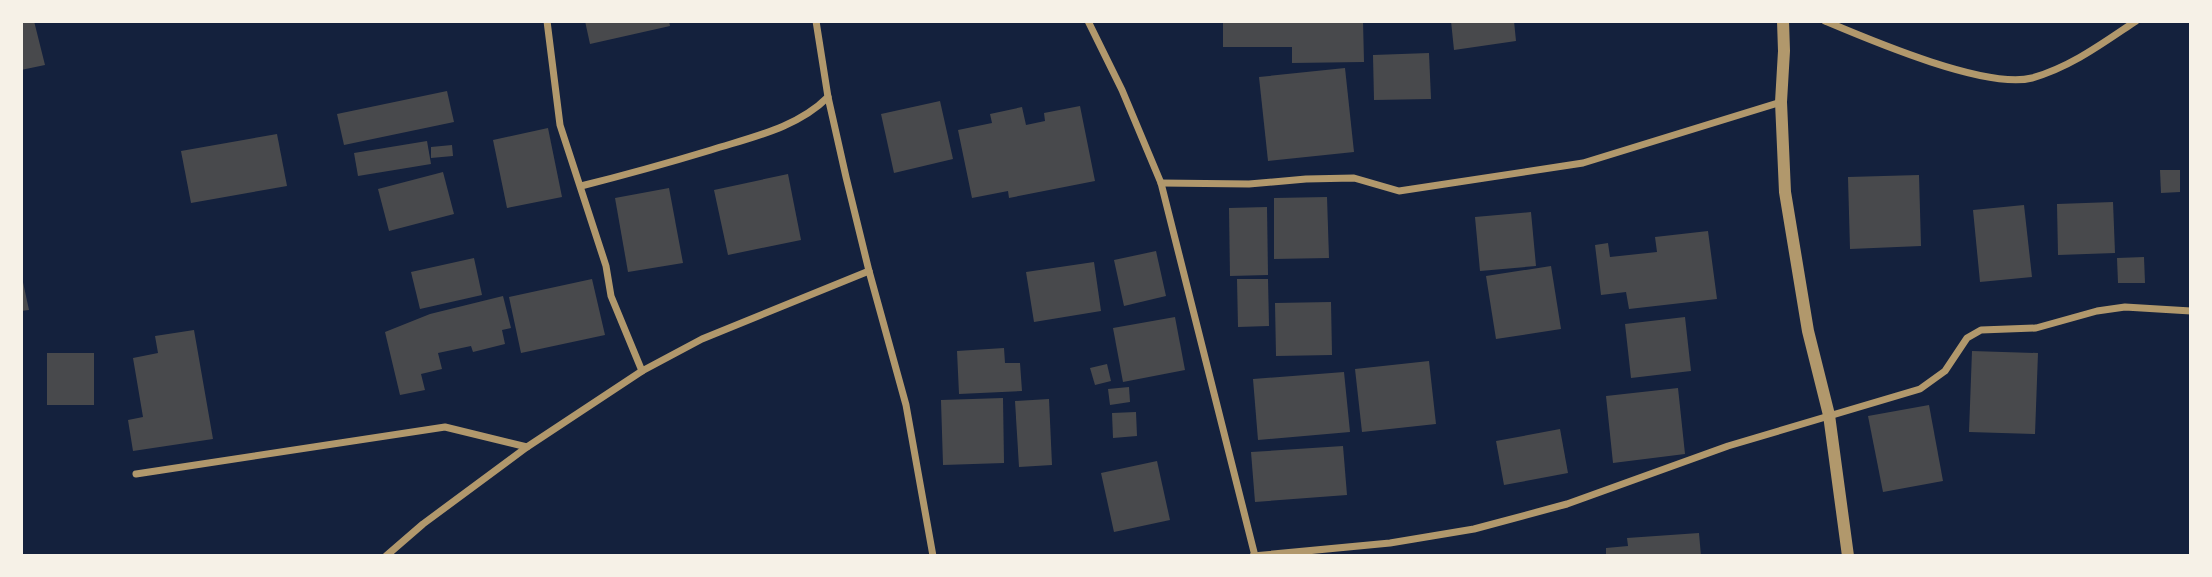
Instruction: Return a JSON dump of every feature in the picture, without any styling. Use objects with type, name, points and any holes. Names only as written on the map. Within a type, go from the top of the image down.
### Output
[{"type":"street","points":[[547,21],[560,125],[606,266],[611,296],[642,371]]},
{"type":"street","points":[[816,21],[828,97],[869,271],[906,405],[933,556]]},
{"type":"street","points":[[1088,21],[1122,90],[1161,183],[1254,556],[1390,543],[1474,529],[1567,504],[1728,446],[1920,389],[1945,371],[1968,338],[1981,330],[2036,328],[2125,307],[2191,311]]},
{"type":"street","points":[[1783,21],[1781,103],[1785,192],[1808,331],[1829,415],[1848,556]]},
{"type":"street","points":[[1825,21],[1897,51],[1990,78],[2029,79],[2075,61],[2136,21]]},
{"type":"street","points":[[581,186],[760,135],[793,122],[816,109],[828,97]]},
{"type":"street","points":[[1161,183],[1249,184],[1354,178],[1399,191],[1583,163],[1781,103]]},
{"type":"street","points":[[386,556],[423,524],[527,447],[642,371],[702,339],[869,271]]},
{"type":"street","points":[[136,474],[445,427],[527,447]]},
{"type":"building","points":[[21,21],[34,21],[45,65],[21,70]]},
{"type":"building","points":[[585,21],[669,21],[670,26],[590,44]]},
{"type":"building","points":[[1223,21],[1363,21],[1364,62],[1292,63],[1292,47],[1223,47]]},
{"type":"building","points":[[1451,21],[1514,21],[1516,41],[1454,50]]},
{"type":"building","points":[[1429,53],[1431,99],[1374,100],[1373,55]]},
{"type":"building","points":[[1345,68],[1354,152],[1268,161],[1259,77]]},
{"type":"building","points":[[447,91],[454,122],[344,145],[337,114]]},
{"type":"building","points":[[940,101],[953,159],[894,173],[881,114]]},
{"type":"building","points":[[1080,106],[1095,181],[1009,198],[1008,191],[972,198],[958,130],[992,123],[990,114],[1022,107],[1026,125],[1045,121],[1044,113]]},
{"type":"building","points":[[548,128],[562,197],[507,208],[493,140]]},
{"type":"building","points":[[277,134],[287,186],[191,203],[181,151]]},
{"type":"building","points":[[427,141],[431,164],[358,176],[354,153]]},
{"type":"building","points":[[452,145],[453,156],[431,158],[431,147]]},
{"type":"building","points":[[2160,170],[2180,170],[2180,192],[2161,193]]},
{"type":"building","points":[[443,172],[454,214],[389,231],[378,189]]},
{"type":"building","points":[[788,174],[801,240],[728,255],[714,190]]},
{"type":"building","points":[[1919,175],[1921,246],[1850,249],[1848,177]]},
{"type":"building","points":[[669,188],[683,263],[628,272],[615,198]]},
{"type":"building","points":[[1327,197],[1329,258],[1274,259],[1274,198]]},
{"type":"building","points":[[2113,202],[2115,253],[2058,255],[2057,204]]},
{"type":"building","points":[[2024,205],[2032,277],[1980,282],[1973,210]]},
{"type":"building","points":[[1267,207],[1268,275],[1230,276],[1229,208]]},
{"type":"building","points":[[1531,212],[1536,266],[1480,271],[1475,217]]},
{"type":"building","points":[[1708,231],[1717,299],[1629,309],[1626,292],[1601,295],[1595,245],[1608,243],[1610,257],[1657,252],[1655,237]]},
{"type":"building","points":[[1156,251],[1166,296],[1124,306],[1114,260]]},
{"type":"building","points":[[2144,257],[2145,283],[2118,283],[2117,258]]},
{"type":"building","points":[[474,258],[482,295],[420,309],[411,272]]},
{"type":"building","points":[[1094,262],[1101,311],[1034,322],[1026,272]]},
{"type":"building","points":[[1551,266],[1561,329],[1496,339],[1486,276]]},
{"type":"building","points":[[21,273],[29,310],[21,311]]},
{"type":"building","points":[[592,279],[605,335],[521,353],[509,297]]},
{"type":"building","points":[[1237,279],[1268,279],[1269,326],[1238,327]]},
{"type":"building","points":[[503,296],[511,328],[502,330],[505,344],[473,352],[471,346],[438,353],[442,369],[421,374],[425,390],[400,395],[385,332],[430,314]]},
{"type":"building","points":[[1331,302],[1332,355],[1276,356],[1275,303]]},
{"type":"building","points":[[1175,317],[1185,370],[1123,382],[1113,328]]},
{"type":"building","points":[[1685,317],[1691,371],[1631,378],[1625,324]]},
{"type":"building","points":[[194,330],[213,439],[133,451],[128,420],[143,417],[133,358],[158,353],[155,336]]},
{"type":"building","points":[[1004,348],[1005,363],[1020,363],[1022,391],[959,394],[957,351]]},
{"type":"building","points":[[1972,351],[2038,353],[2035,434],[1969,432]]},
{"type":"building","points":[[47,353],[94,353],[94,405],[47,405]]},
{"type":"building","points":[[1429,361],[1436,424],[1362,432],[1355,369]]},
{"type":"building","points":[[1107,364],[1111,381],[1095,385],[1090,368]]},
{"type":"building","points":[[1344,372],[1350,432],[1258,440],[1253,379]]},
{"type":"building","points":[[1129,387],[1130,402],[1110,405],[1108,389]]},
{"type":"building","points":[[1678,388],[1685,454],[1613,463],[1606,396]]},
{"type":"building","points":[[1003,398],[1004,463],[943,465],[941,400]]},
{"type":"building","points":[[1049,399],[1052,465],[1019,467],[1015,401]]},
{"type":"building","points":[[1929,405],[1943,481],[1883,492],[1868,416]]},
{"type":"building","points":[[1136,412],[1137,436],[1113,438],[1112,413]]},
{"type":"building","points":[[1560,429],[1568,473],[1504,485],[1496,441]]},
{"type":"building","points":[[1343,446],[1347,495],[1255,502],[1251,452]]},
{"type":"building","points":[[1157,461],[1170,520],[1114,532],[1101,473]]},
{"type":"building","points":[[1699,533],[1701,556],[1606,556],[1606,548],[1628,546],[1627,538]]}]
